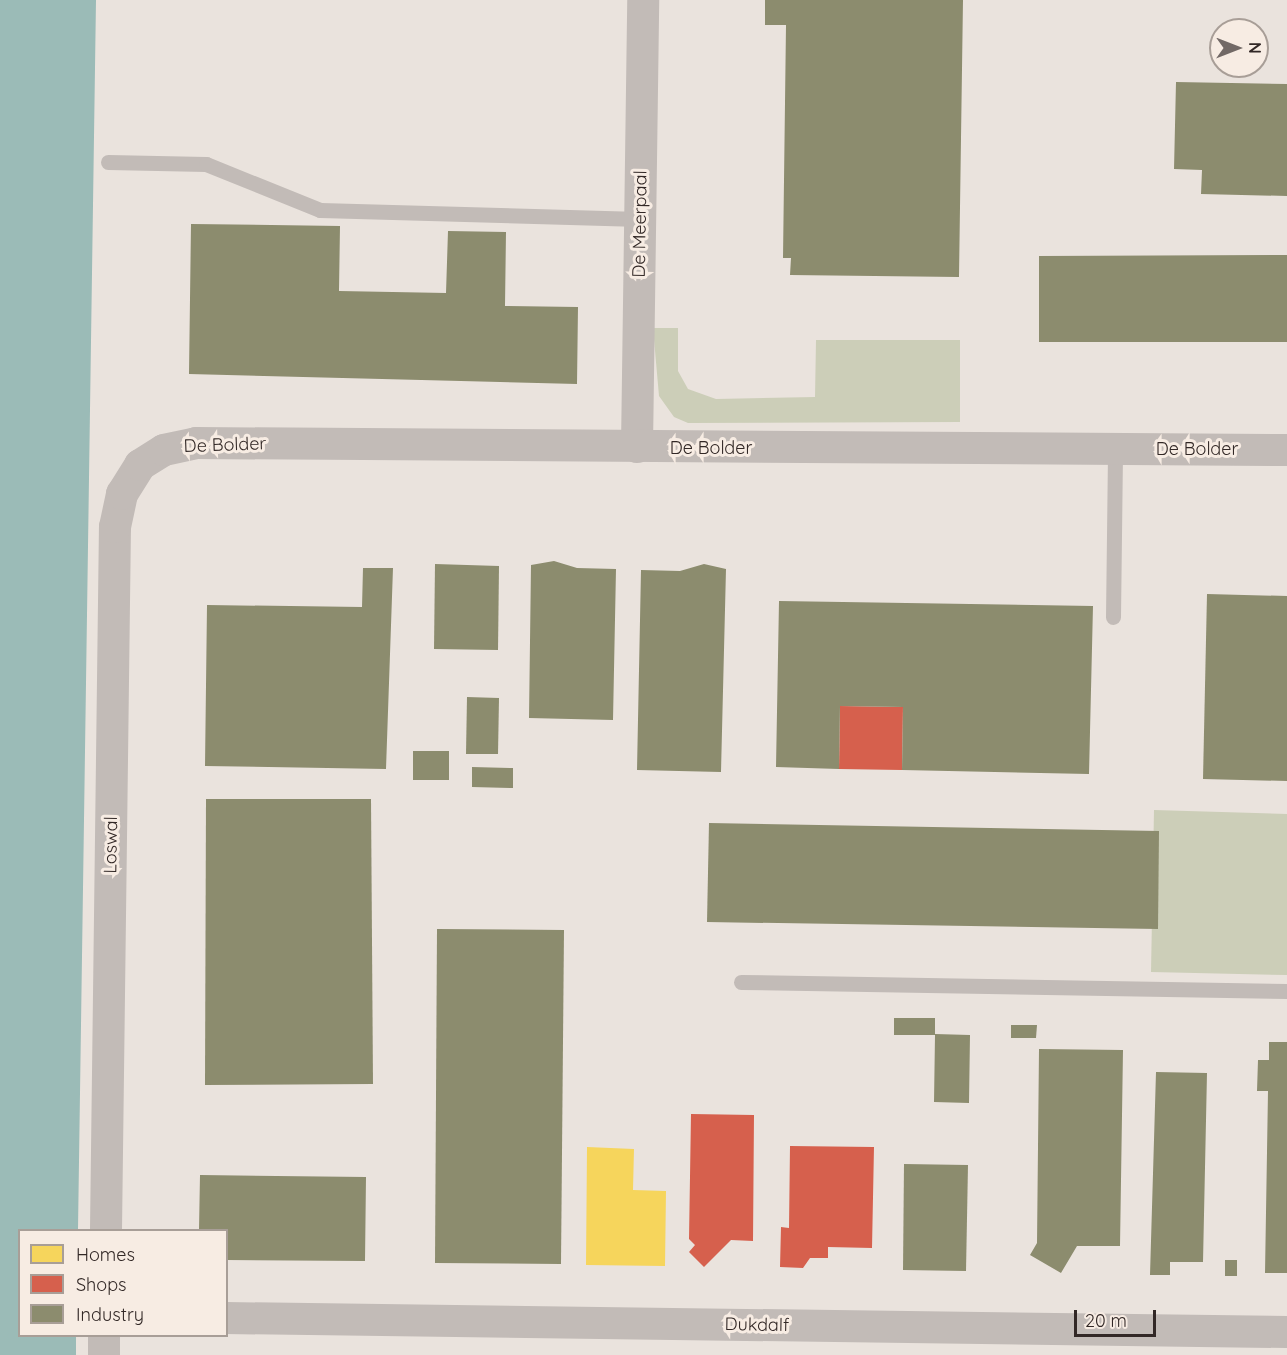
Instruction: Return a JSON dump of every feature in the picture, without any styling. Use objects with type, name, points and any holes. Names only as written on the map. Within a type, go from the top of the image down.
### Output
[{"type":"street","name":"De Meerpaal","points":[[637,447],[643,0]]},
{"type":"street","name":"De Bolder","points":[[140,465],[164,450],[196,443],[1287,450]]},
{"type":"street","name":"Loswal","points":[[106,1229],[115,527],[122,494],[140,465]]},
{"type":"street","name":"Dukdalf","points":[[228,1318],[1287,1332]]},
{"type":"street","points":[[104,1337],[104,1355]]},
{"type":"lane","points":[[108,162],[206,164],[320,210],[640,219]]},
{"type":"lane","points":[[1113,617],[1115,449]]},
{"type":"lane","points":[[741,982],[1287,991]]},
{"type":"green space","points":[[653,328],[678,328],[678,371],[688,389],[716,399],[815,397],[816,340],[960,340],[960,422],[688,423],[674,417],[659,396]]},
{"type":"green space","points":[[1154,810],[1287,814],[1287,975],[1151,972]]},
{"type":"water","points":[[0,0],[96,0],[78,1229],[18,1229],[18,1337],[76,1337],[76,1355],[0,1355]]},
{"type":"building: Homes","points":[[587,1147],[634,1149],[633,1190],[666,1191],[665,1266],[586,1265]]},
{"type":"building: Shops","points":[[840,706],[903,707],[902,770],[839,769]]},
{"type":"building: Shops","points":[[691,1114],[754,1115],[753,1241],[731,1240],[704,1267],[689,1252],[695,1245],[689,1239]]},
{"type":"building: Shops","points":[[790,1146],[874,1147],[872,1248],[828,1247],[828,1258],[810,1258],[803,1268],[780,1267],[781,1227],[789,1228]]},
{"type":"building: Industry","points":[[765,0],[963,0],[959,277],[790,275],[791,258],[783,258],[786,25],[765,25]]},
{"type":"building: Industry","points":[[1176,82],[1287,84],[1287,196],[1201,194],[1202,170],[1174,169]]},
{"type":"building: Industry","points":[[191,224],[340,226],[339,291],[446,293],[448,231],[506,232],[505,306],[578,307],[577,384],[189,374]]},
{"type":"building: Industry","points":[[1287,255],[1287,342],[1039,342],[1039,256]]},
{"type":"building: Industry","points":[[554,561],[577,568],[616,569],[613,720],[529,718],[531,565]]},
{"type":"building: Industry","points":[[435,564],[499,566],[498,650],[434,649]]},
{"type":"building: Industry","points":[[704,564],[726,569],[721,772],[637,770],[641,570],[680,571]]},
{"type":"building: Industry","points":[[363,568],[393,568],[386,769],[205,766],[207,605],[362,607]]},
{"type":"building: Industry","points":[[1207,594],[1287,596],[1287,781],[1203,779]]},
{"type":"building: Industry","points":[[779,601],[1093,606],[1089,774],[902,770],[903,707],[840,706],[839,769],[776,767]]},
{"type":"building: Industry","points":[[467,697],[499,698],[498,754],[466,754]]},
{"type":"building: Industry","points":[[413,751],[449,751],[449,780],[413,780]]},
{"type":"building: Industry","points":[[472,767],[513,768],[513,788],[472,787]]},
{"type":"building: Industry","points":[[206,799],[371,799],[373,1084],[205,1085]]},
{"type":"building: Industry","points":[[709,823],[1159,831],[1158,929],[707,922]]},
{"type":"building: Industry","points":[[437,929],[564,930],[561,1264],[435,1263]]},
{"type":"building: Industry","points":[[894,1018],[935,1018],[935,1034],[970,1035],[969,1103],[934,1102],[935,1035],[894,1035]]},
{"type":"building: Industry","points":[[1011,1025],[1037,1025],[1036,1038],[1011,1038]]},
{"type":"building: Industry","points":[[1269,1042],[1287,1042],[1287,1273],[1265,1273],[1268,1091],[1257,1091],[1258,1060],[1269,1060]]},
{"type":"building: Industry","points":[[1039,1049],[1123,1050],[1120,1246],[1077,1246],[1061,1273],[1030,1255],[1037,1243]]},
{"type":"building: Industry","points":[[1156,1072],[1207,1073],[1203,1262],[1170,1262],[1170,1275],[1150,1275]]},
{"type":"building: Industry","points":[[904,1164],[968,1165],[966,1271],[903,1270]]},
{"type":"building: Industry","points":[[200,1175],[366,1177],[365,1261],[228,1260],[228,1229],[199,1229]]},
{"type":"building: Industry","points":[[1225,1260],[1237,1260],[1237,1276],[1225,1276]]}]
